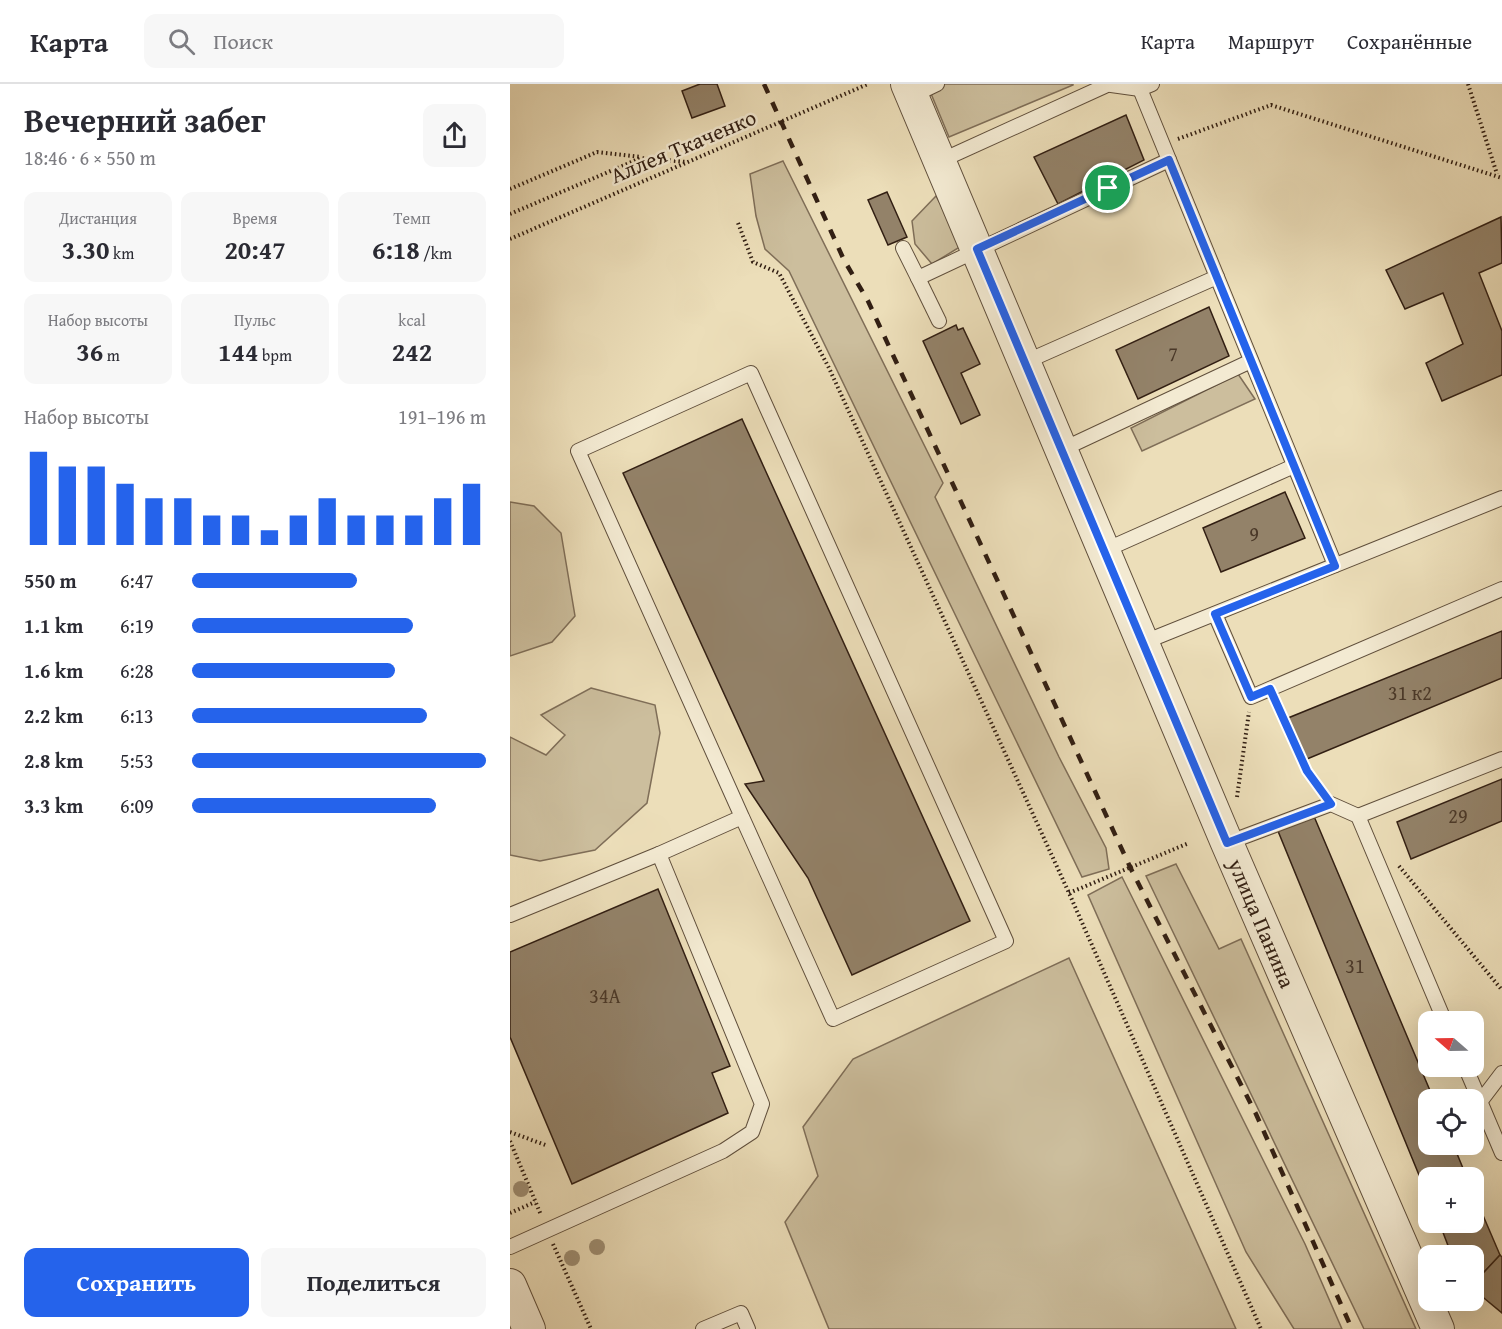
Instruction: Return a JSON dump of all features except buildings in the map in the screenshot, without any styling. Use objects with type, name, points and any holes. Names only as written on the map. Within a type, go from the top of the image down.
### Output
[{"type":"street","name":"улица Панина","points":[[919,88],[940,161],[1103,551],[1438,1329]]},
{"type":"street","points":[[510,1285],[529,1329]]},
{"type":"lane","points":[[940,161],[1105,85],[1146,87],[1163,145],[1335,566]]},
{"type":"lane","points":[[918,278],[1169,160]]},
{"type":"lane","points":[[903,248],[939,321]]},
{"type":"lane","points":[[1025,362],[1217,277]]},
{"type":"lane","points":[[1061,450],[1251,361]]},
{"type":"lane","points":[[751,373],[1006,941],[833,1019],[742,817],[578,451],[751,373]]},
{"type":"lane","points":[[1103,551],[1294,466]]},
{"type":"lane","points":[[1142,643],[1502,498]]},
{"type":"lane","points":[[1215,614],[1251,697],[1502,589]]},
{"type":"lane","points":[[1358,816],[1502,759]]},
{"type":"lane","points":[[1227,843],[1331,804],[1358,816],[1440,1011]]},
{"type":"lane","points":[[510,915],[742,817]]},
{"type":"lane","points":[[510,1247],[723,1151],[752,1132],[762,1104],[659,854]]},
{"type":"lane","points":[[1484,1097],[1502,1073]]},
{"type":"lane","points":[[1484,1111],[1502,1153]]},
{"type":"lane","points":[[703,1329],[741,1313],[748,1329]]},
{"type":"path","name":"Аллея Ткаченко","points":[[510,239],[868,84]]},
{"type":"path","points":[[1468,84],[1497,175]]},
{"type":"path","points":[[1163,145],[1271,105],[1502,178]]},
{"type":"path","points":[[510,189],[597,152],[688,162]]},
{"type":"path","points":[[510,214],[641,158]]},
{"type":"path","points":[[738,223],[753,262],[779,273],[829,368],[1069,893],[1261,1329]]},
{"type":"path","points":[[1270,689],[1307,771],[1331,804]]},
{"type":"path","points":[[1236,801],[1251,697]]},
{"type":"path","points":[[1069,893],[1189,843]]},
{"type":"path","points":[[1396,862],[1502,990]]},
{"type":"path","points":[[510,1132],[548,1146]]},
{"type":"path","points":[[510,1213],[535,1202]]},
{"type":"shaded area","points":[[927,84],[1073,84],[1073,85],[949,137]]},
{"type":"shaded area","points":[[783,161],[943,483],[935,497],[1059,757],[1106,848],[1109,869],[1082,877],[789,271],[765,249],[756,216],[750,174]]},
{"type":"shaded area","points":[[936,196],[963,245],[932,264],[915,244],[912,221]]},
{"type":"shaded area","points":[[1238,374],[1255,399],[1142,451],[1131,428]]},
{"type":"shaded area","points":[[510,502],[534,506],[561,533],[575,616],[552,642],[510,656]]},
{"type":"shaded area","points":[[591,688],[655,705],[660,733],[647,803],[595,850],[540,861],[510,855],[510,737],[546,755],[565,735],[541,715]]},
{"type":"shaded area","points":[[1176,864],[1219,949],[1241,939],[1416,1329],[1364,1329],[1146,876]]},
{"type":"shaded area","points":[[1122,877],[1305,1244],[1342,1329],[1294,1329],[1246,1252],[1088,895]]},
{"type":"shaded area","points":[[1069,958],[1236,1329],[829,1329],[785,1222],[818,1176],[803,1127],[853,1059]]},
{"type":"railway","points":[[764,84],[844,260],[868,301],[1131,869],[1256,1114],[1352,1329]]},
{"type":"route","points":[[1169,160],[1335,566],[1215,614],[1251,697],[1270,689],[1307,771],[1331,804],[1227,843],[977,249],[1108,188],[1169,160]]}]
